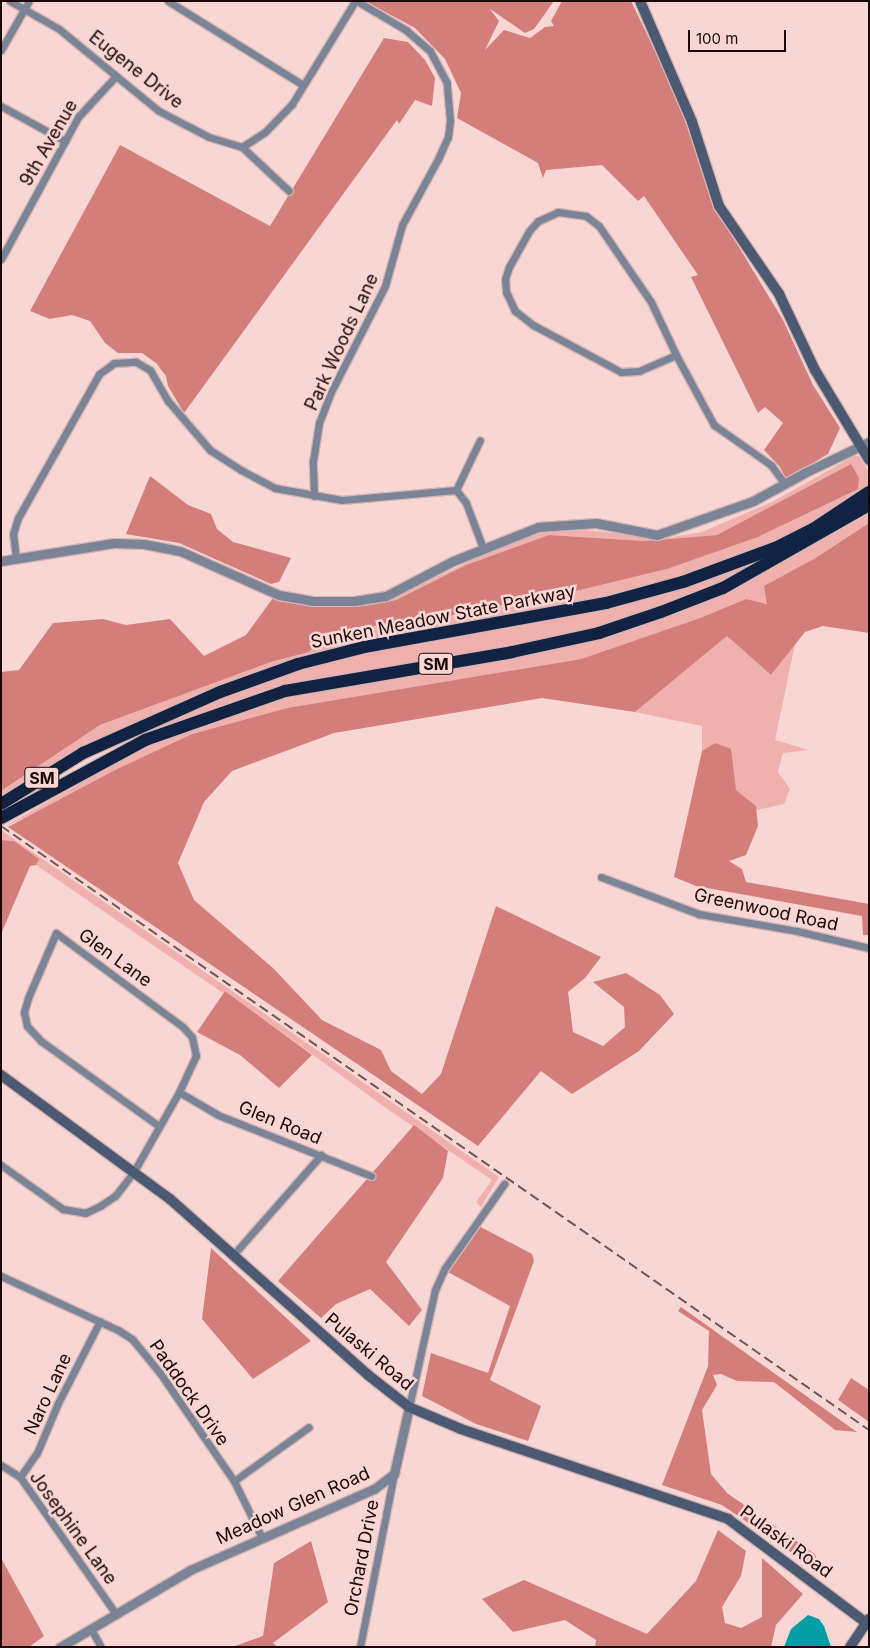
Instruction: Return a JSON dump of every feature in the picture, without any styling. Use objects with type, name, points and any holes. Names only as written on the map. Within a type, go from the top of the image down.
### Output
[{"type":"highway","name":"Sunken Meadow State Parkway","points":[[1,804],[83,753],[220,692],[298,664],[364,648],[606,603],[683,582],[775,548],[814,529],[869,492]]},
{"type":"highway","name":"SM","points":[[1,818],[26,802],[145,740],[285,691],[512,652],[599,633],[661,612],[723,588],[869,505]]},
{"type":"highway","points":[[1,824],[26,802]]},
{"type":"main road","points":[[643,2],[692,122],[720,206],[779,294],[815,370],[865,444],[869,460]]},
{"type":"main road","name":"Pulaski Road","points":[[1,1075],[170,1199],[234,1254],[368,1376],[409,1407],[461,1429],[728,1518],[868,1622]]},
{"type":"main road","points":[[850,1647],[868,1622]]},
{"type":"street","name":"Eugene Drive","points":[[10,1],[59,29],[159,111],[184,126],[242,147]]},
{"type":"street","points":[[1,50],[29,1]]},
{"type":"street","points":[[168,1],[303,85]]},
{"type":"street","points":[[289,191],[242,147],[279,120],[356,1]]},
{"type":"street","name":"Park Woods Lane","points":[[314,496],[316,442],[328,400],[385,286],[402,225],[448,137],[449,94],[441,69],[418,39],[396,23],[356,1]]},
{"type":"street","name":"9th Avenue","points":[[1,258],[88,103],[116,76]]},
{"type":"street","points":[[1,106],[65,141]]},
{"type":"street","points":[[676,355],[639,371],[621,372],[533,325],[515,311],[506,292],[505,279],[521,244],[538,222],[558,212],[572,212],[586,216],[599,226],[651,302],[676,355],[714,425],[766,461],[785,484]]},
{"type":"street","points":[[16,558],[13,534],[18,518],[99,374],[114,363],[136,362],[150,370],[168,401],[210,450],[275,488],[314,496],[376,499],[434,489],[456,490],[466,503],[483,548]]},
{"type":"street","points":[[456,490],[480,440]]},
{"type":"street","points":[[1,561],[114,543],[144,544],[180,551],[279,596],[312,601],[354,600],[386,596],[483,548],[526,530],[553,525],[596,523],[657,535],[745,505],[806,472],[865,444]]},
{"type":"street","name":"Greenwood Road","points":[[601,877],[699,914],[797,931],[869,948]]},
{"type":"street","name":"Glen Lane","points":[[1,1165],[63,1209],[84,1213],[115,1196],[133,1172],[179,1092],[196,1056],[192,1037],[183,1027],[56,933],[28,998],[24,1012],[27,1026],[41,1041],[159,1126]]},
{"type":"street","name":"Glen Road","points":[[179,1092],[218,1114],[371,1176]]},
{"type":"street","points":[[234,1254],[321,1155]]},
{"type":"street","name":"Meadow Glen Road","points":[[60,1647],[190,1570],[353,1500],[394,1474],[435,1290],[445,1268],[504,1184]]},
{"type":"street","name":"Paddock Drive","points":[[1,1276],[125,1334],[143,1351],[234,1481],[262,1538]]},
{"type":"street","name":"Naro Lane","points":[[20,1477],[37,1452],[58,1403],[100,1321]]},
{"type":"street","points":[[234,1481],[309,1427]]},
{"type":"street","name":"Josephine Lane","points":[[1,1465],[20,1477],[116,1614]]},
{"type":"street","name":"Orchard Drive","points":[[360,1647],[394,1474]]},
{"type":"street","points":[[91,1629],[101,1647]]},
{"type":"shaded area","points":[[365,1],[554,1],[534,29],[525,33],[490,9],[499,21],[485,50],[504,30],[530,38],[545,27],[554,26],[551,21],[562,1],[631,1],[675,93],[717,211],[783,320],[813,385],[840,428],[828,454],[786,479],[780,467],[764,450],[783,423],[765,407],[758,413],[691,277],[698,275],[644,196],[638,201],[602,165],[546,170],[543,178],[538,163],[457,118],[461,93],[445,59],[415,28]]},
{"type":"shaded area","points":[[384,38],[408,42],[425,60],[435,78],[432,106],[415,100],[399,124],[397,120],[184,413],[168,386],[166,376],[156,363],[142,353],[118,353],[105,343],[90,321],[72,315],[50,319],[30,311],[120,145],[270,226]]},
{"type":"shaded area","points":[[854,456],[859,456],[868,470],[869,489],[786,538],[656,587],[383,638],[225,687],[1,795],[1,791],[100,725],[271,662],[309,652],[323,638],[362,627],[430,621],[487,606],[518,605],[667,569],[758,537],[857,489],[851,464],[717,535],[644,541],[549,535],[466,565],[396,600],[365,606],[322,606],[396,596],[507,544],[540,533],[584,530],[667,538],[702,532],[774,501]]},
{"type":"shaded area","points":[[851,464],[859,478],[858,489],[758,537],[667,569],[518,605],[487,606],[430,621],[362,627],[323,638],[309,652],[271,662],[100,725],[1,791],[1,672],[19,670],[53,623],[103,619],[126,625],[170,619],[204,656],[246,635],[273,598],[322,606],[365,606],[396,600],[466,565],[549,535],[644,541],[717,535]]},
{"type":"shaded area","points":[[150,476],[188,505],[211,514],[217,529],[233,542],[291,558],[279,582],[271,584],[179,543],[126,534]]},
{"type":"shaded area","points":[[869,514],[869,523],[814,559],[767,604],[746,599],[700,618],[581,659],[287,708],[192,734],[117,769],[46,809],[6,826],[144,746],[271,700],[348,683],[582,641],[748,580]]},
{"type":"shaded area","points":[[869,523],[869,633],[823,626],[805,632],[771,675],[727,636],[635,712],[542,698],[334,733],[232,771],[204,802],[178,863],[194,900],[273,968],[322,1020],[381,1050],[391,1071],[422,1094],[441,1074],[496,906],[601,957],[585,978],[568,992],[573,1032],[603,1046],[625,1027],[624,1007],[593,982],[626,973],[660,995],[674,1014],[639,1051],[572,1094],[541,1071],[478,1146],[8,827],[117,769],[192,734],[287,708],[581,659],[700,618],[746,599],[767,604],[764,586],[814,559]]},
{"type":"shaded area","points":[[758,560],[762,565],[680,601],[587,631],[329,678],[137,740],[134,735],[271,679],[325,663],[387,646],[671,592]]},
{"type":"shaded area","points":[[727,636],[771,675],[795,644],[775,740],[809,750],[783,753],[778,772],[790,789],[784,804],[756,810],[756,806],[736,790],[715,743],[702,751],[702,726],[635,712]]},
{"type":"shaded area","points":[[715,743],[731,749],[736,790],[756,806],[758,826],[746,855],[729,861],[742,869],[746,882],[869,904],[869,935],[863,935],[862,916],[696,886],[674,877],[702,751]]},
{"type":"shaded area","points":[[1,830],[499,1177],[481,1207],[476,1202],[492,1180],[386,1108],[225,991],[223,993],[36,865],[38,859],[14,841],[1,840]]},
{"type":"shaded area","points":[[1,840],[14,841],[39,859],[36,865],[30,866],[1,934]]},
{"type":"shaded area","points":[[225,991],[312,1055],[279,1088],[240,1055],[197,1032]]},
{"type":"shaded area","points":[[414,1125],[448,1151],[443,1178],[386,1262],[422,1310],[409,1326],[370,1289],[336,1304],[321,1318],[278,1281]]},
{"type":"shaded area","points":[[477,1225],[532,1254],[534,1261],[490,1380],[541,1406],[528,1441],[476,1424],[422,1396],[431,1353],[488,1373],[510,1306],[448,1272]]},
{"type":"shaded area","points":[[211,1248],[311,1341],[253,1379],[202,1319]]},
{"type":"shaded area","points":[[681,1307],[857,1432],[835,1430],[774,1382],[737,1381],[721,1374],[713,1375],[717,1385],[702,1410],[711,1474],[727,1493],[815,1554],[820,1572],[722,1505],[662,1485],[708,1366],[709,1331],[678,1311]]},
{"type":"shaded area","points":[[851,1378],[869,1390],[869,1422],[838,1400]]},
{"type":"shaded area","points":[[718,1530],[746,1551],[741,1576],[722,1607],[725,1623],[741,1628],[762,1617],[762,1558],[803,1594],[776,1625],[771,1647],[595,1647],[596,1640],[565,1620],[513,1632],[482,1599],[524,1580],[647,1634],[696,1581]]},
{"type":"shaded area","points":[[311,1541],[328,1602],[273,1643],[277,1647],[232,1647],[263,1636],[274,1563]]},
{"type":"shaded area","points":[[1,1558],[44,1636],[29,1647],[1,1647]]},
{"type":"water","points":[[808,1615],[819,1619],[824,1626],[831,1647],[784,1647],[791,1629]]},
{"type":"railway","points":[[1,826],[869,1430]]}]
